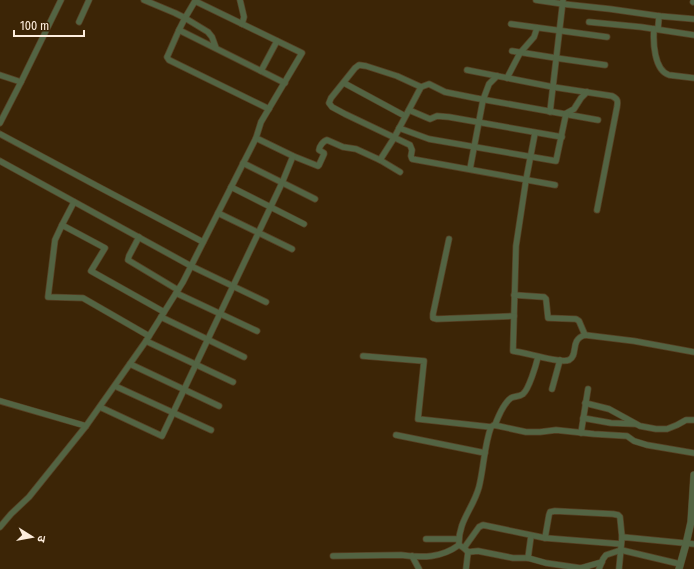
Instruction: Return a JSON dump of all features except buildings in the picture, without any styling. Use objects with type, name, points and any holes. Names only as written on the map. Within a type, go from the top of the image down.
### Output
[{"type":"street","points":[[0,123],[61,0]]},
{"type":"street","points":[[79,22],[89,0]]},
{"type":"street","points":[[144,0],[175,13],[208,32],[212,37],[216,48]]},
{"type":"street","points":[[0,527],[29,497],[86,426],[148,338],[177,292],[256,138],[261,122],[269,109],[285,83],[302,53],[195,0],[178,30],[168,55],[168,59],[269,109]]},
{"type":"street","points":[[239,0],[244,17],[242,24]]},
{"type":"street","points":[[536,0],[563,2],[659,16],[694,19]]},
{"type":"street","points":[[550,112],[563,2]]},
{"type":"street","points":[[659,16],[654,48],[662,70],[666,74],[694,78]]},
{"type":"street","points":[[589,22],[656,29],[694,35]]},
{"type":"street","points":[[511,24],[606,37]]},
{"type":"street","points":[[507,78],[520,53],[532,40],[537,28]]},
{"type":"street","points":[[178,30],[285,83]]},
{"type":"street","points":[[261,71],[277,40]]},
{"type":"street","points":[[512,51],[605,65]]},
{"type":"street","points":[[421,87],[397,76],[359,65],[331,98],[330,105],[344,114],[410,145],[412,150],[410,158],[412,160],[554,185]]},
{"type":"street","points":[[467,70],[553,87],[612,96],[616,98],[617,107],[598,210]]},
{"type":"street","points":[[0,75],[21,82]]},
{"type":"street","points":[[470,169],[483,100],[489,84],[497,76]]},
{"type":"street","points":[[344,83],[405,116]]},
{"type":"street","points":[[380,160],[394,138],[421,87],[429,84],[445,92],[598,120]]},
{"type":"street","points":[[565,114],[574,109],[587,92]]},
{"type":"street","points":[[409,110],[430,119],[437,116],[562,137]]},
{"type":"street","points":[[399,128],[429,138],[556,161],[562,137],[565,114]]},
{"type":"street","points":[[535,133],[516,246],[513,351],[538,357],[567,360],[573,356],[577,339],[585,335],[634,341],[694,352]]},
{"type":"street","points":[[0,134],[203,242]]},
{"type":"street","points":[[256,138],[318,166],[324,154],[319,150],[319,148],[327,140],[343,147],[356,149],[380,160],[400,172]]},
{"type":"street","points":[[100,407],[162,436],[282,183],[293,156]]},
{"type":"street","points":[[0,161],[191,266],[266,302]]},
{"type":"street","points":[[243,163],[315,199]]},
{"type":"street","points":[[230,187],[304,224]]},
{"type":"street","points":[[74,202],[56,240],[48,297],[83,298],[148,338],[233,382]]},
{"type":"street","points":[[218,213],[292,249]]},
{"type":"street","points":[[62,225],[105,248],[91,271],[208,340],[244,357]]},
{"type":"street","points":[[139,237],[128,260],[177,292],[257,331]]},
{"type":"street","points":[[449,239],[433,318],[514,316]]},
{"type":"street","points":[[514,295],[544,297],[546,300],[548,318],[576,319],[579,321],[585,335]]},
{"type":"street","points":[[363,356],[424,361],[418,419],[493,426],[526,432],[556,430],[627,436],[646,445],[694,453]]},
{"type":"street","points":[[466,569],[462,526],[467,513],[474,502],[479,487],[485,453],[493,426],[500,412],[510,399],[523,394],[527,388],[534,372],[538,357]]},
{"type":"street","points":[[552,389],[560,360]]},
{"type":"street","points":[[130,364],[219,406]]},
{"type":"street","points":[[115,386],[211,430]]},
{"type":"street","points":[[581,433],[588,389]]},
{"type":"street","points":[[0,401],[86,426]]},
{"type":"street","points":[[585,403],[609,409],[635,424],[647,428],[672,428],[686,420],[694,420]]},
{"type":"street","points":[[583,418],[635,424]]},
{"type":"street","points":[[396,435],[485,453]]},
{"type":"street","points":[[333,556],[435,556],[463,546],[482,525],[531,536],[621,547],[679,566],[690,544],[694,475]]},
{"type":"street","points":[[545,538],[550,512],[613,514],[618,516],[620,517],[622,537],[619,569]]},
{"type":"street","points":[[528,558],[531,536]]},
{"type":"street","points":[[622,537],[690,544]]},
{"type":"street","points":[[426,539],[514,558],[528,558],[545,566],[587,569]]},
{"type":"street","points":[[599,569],[606,555],[621,547]]},
{"type":"street","points":[[412,556],[419,569]]},
{"type":"street","points":[[580,568],[602,562]]}]
